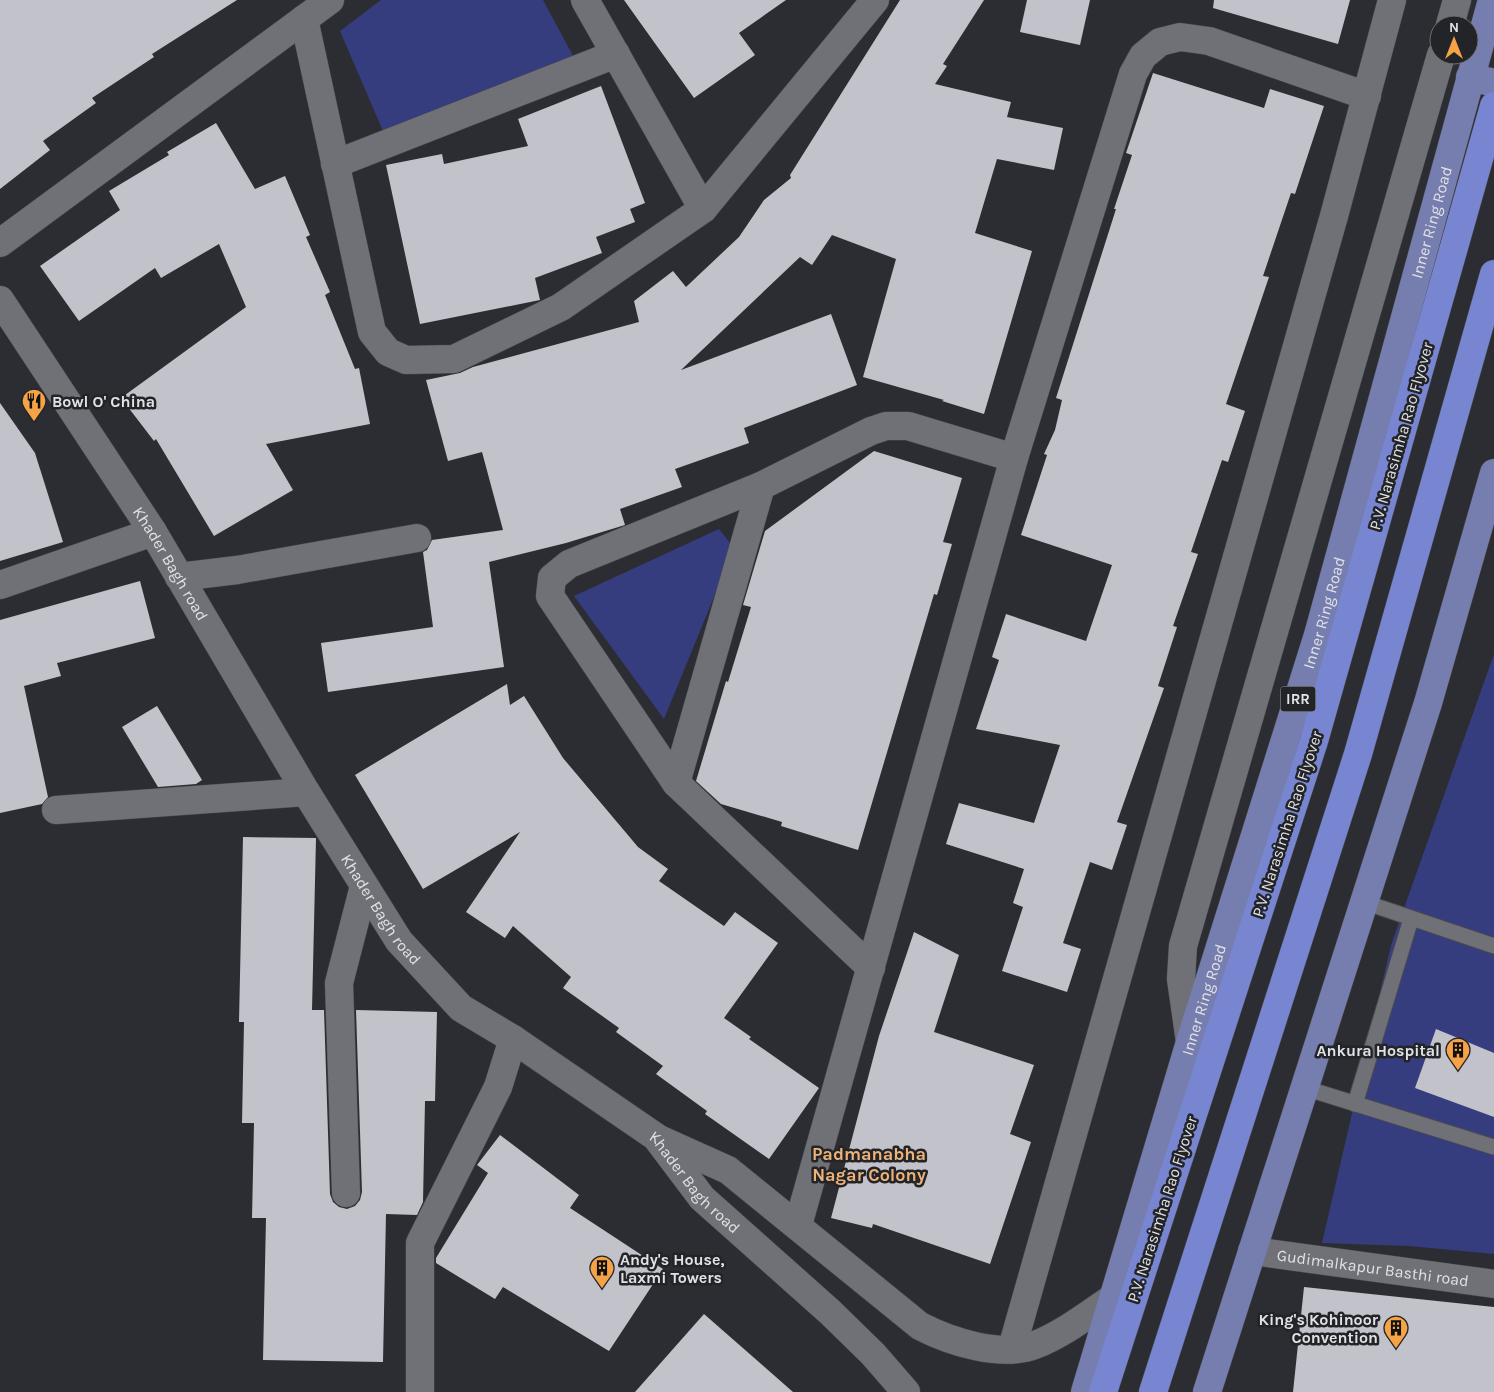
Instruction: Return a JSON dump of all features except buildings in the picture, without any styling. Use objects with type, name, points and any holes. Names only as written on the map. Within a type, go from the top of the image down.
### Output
[{"type":"highway","name":"P.V. Narasimha Rao Flyover","points":[[1103,1392],[1314,741],[1494,106]]},
{"type":"highway","points":[[1153,1392],[1358,754],[1494,274]]},
{"type":"main road","name":"Inner Ring Road","points":[[1084,1392],[1190,1042],[1318,634],[1482,80],[1492,0]]},
{"type":"main road","points":[[1207,1392],[1428,702],[1494,473]]},
{"type":"street","points":[[0,243],[330,0]]},
{"type":"street","points":[[585,0],[703,209]]},
{"type":"street","points":[[304,20],[372,332],[388,352],[406,360],[454,359],[561,307],[703,209],[875,0]]},
{"type":"street","points":[[1012,1348],[1367,96],[1392,0]]},
{"type":"street","points":[[1453,15],[1457,0]]},
{"type":"street","points":[[798,1225],[1014,458],[1133,74],[1143,56],[1160,42],[1180,37],[1209,41],[1367,96]]},
{"type":"street","points":[[335,164],[616,54]]},
{"type":"street","points":[[1190,1042],[1181,979],[1183,946],[1438,65]]},
{"type":"street","name":"Khader Bagh road","points":[[0,300],[153,532],[306,792],[399,941],[461,1008],[513,1039],[656,1137],[702,1198],[830,1312],[872,1354],[906,1392]]},
{"type":"street","points":[[871,968],[676,783],[550,596],[552,578],[569,564],[761,486],[871,431],[886,426],[908,426],[1014,458]]},
{"type":"street","points":[[676,783],[761,486]]},
{"type":"street","points":[[0,585],[153,532]]},
{"type":"street","points":[[179,577],[237,570],[417,538]]},
{"type":"street","points":[[56,810],[306,792]]},
{"type":"street","points":[[346,1193],[339,983],[364,886]]},
{"type":"street","points":[[420,1392],[420,1243],[498,1086],[513,1039]]},
{"type":"street","points":[[656,1137],[728,1170],[920,1326],[942,1337],[988,1349],[1034,1346],[1114,1298]]},
{"type":"street","name":"Gudimalkapur Basthi road","points":[[1252,1251],[1494,1284]]},
{"type":"lane","points":[[1364,902],[1494,946]]},
{"type":"lane","points":[[1355,1104],[1412,919]]},
{"type":"lane","points":[[1305,1088],[1494,1146]]},
{"type":"shaded area","points":[[381,0],[543,0],[579,67],[386,138],[340,31]]},
{"type":"shaded area","points":[[719,529],[734,548],[664,719],[574,596]]},
{"type":"shaded area","points":[[1494,654],[1494,1254],[1409,1246],[1322,1243],[1391,945]]},
{"type":"place","name":"Bowl O' China","points":[[34,422]]},
{"type":"place","name":"Ankura Hospital","points":[[1458,1071]]},
{"type":"place","name":"Andy's House, Laxmi Towers","points":[[602,1289]]},
{"type":"place","name":"King's Kohinoor Convention","points":[[1396,1349]]},
{"type":"district","name":"Padmanabha Nagar Colony","points":[[869,1164]]}]
